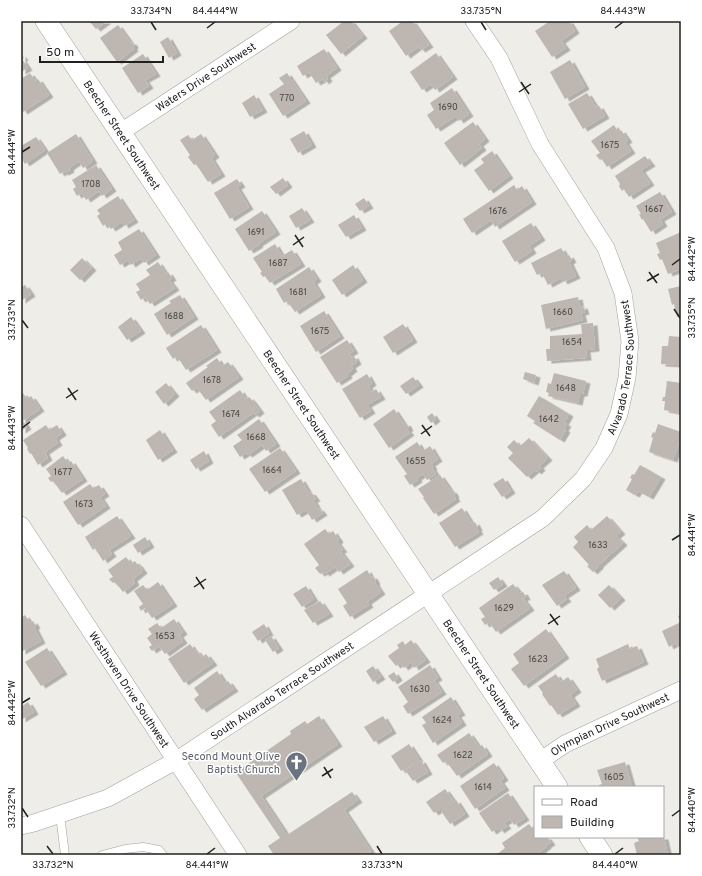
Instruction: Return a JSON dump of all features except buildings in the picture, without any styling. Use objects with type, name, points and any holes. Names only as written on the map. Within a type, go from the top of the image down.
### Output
[{"type":"street","name":"Beecher Street Southwest","points":[[46,21],[556,786]]},
{"type":"street","name":"Waters Drive Southwest","points":[[120,132],[291,21]]},
{"type":"street","name":"Alvarado Terrace Southwest","points":[[429,594],[543,518],[583,479],[604,448],[619,414],[627,378],[630,341],[623,293],[606,248],[540,144],[499,58],[474,21]]},
{"type":"street","name":"Westhaven Drive Southwest","points":[[21,525],[177,760],[238,855]]},
{"type":"street","name":"South Alvarado Terrace Southwest","points":[[21,826],[34,824],[108,798],[177,760],[429,594]]},
{"type":"street","name":"Olympian Drive Southwest","points":[[540,760],[565,744],[681,690]]},
{"type":"street","points":[[591,838],[602,855]]},
{"type":"lane","points":[[60,815],[65,855]]},
{"type":"lane","points":[[102,855],[125,849],[143,847],[159,850],[163,855]]},
{"type":"place","name":"Second Mount Olive Baptist Church","points":[[296,782]]}]
